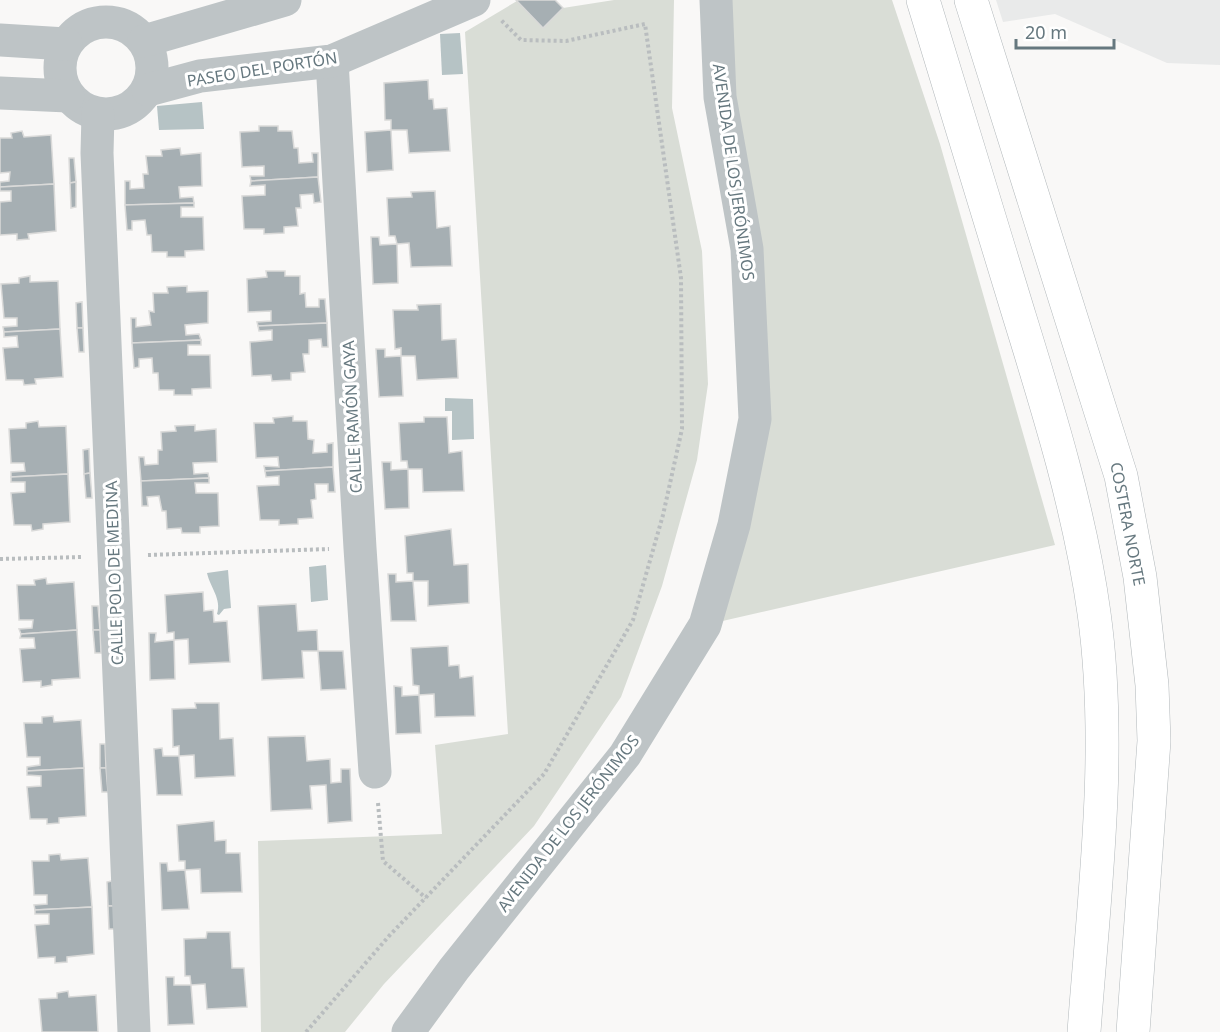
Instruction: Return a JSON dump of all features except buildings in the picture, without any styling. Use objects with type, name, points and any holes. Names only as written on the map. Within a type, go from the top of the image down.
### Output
[{"type":"main road","points":[[923,0],[1046,404],[1078,531],[1094,614],[1103,719],[1096,880],[1084,1032]]},
{"type":"main road","name":"COSTERA NORTE","points":[[971,0],[1121,476],[1140,577],[1152,685],[1154,741],[1132,1032]]},
{"type":"street","points":[[144,41],[285,0]]},
{"type":"street","name":"AVENIDA DE LOS JERÓNIMOS","points":[[408,1032],[454,969],[631,745],[705,625],[734,525],[755,419],[747,249],[720,97],[716,0]]},
{"type":"street","name":"PASEO DEL PORTÓN","points":[[148,90],[200,76],[332,61],[486,8]]},
{"type":"street","points":[[116,11],[144,41],[152,64],[148,90],[139,102],[113,115],[98,114],[86,111],[68,96],[59,70],[66,44],[76,33],[88,25],[101,22],[116,11]]},
{"type":"street","points":[[0,40],[66,44]]},
{"type":"street","name":"CALLE RAMÓN GAYA","points":[[332,61],[375,772]]},
{"type":"street","points":[[0,93],[68,96]]},
{"type":"street","name":"CALLE POLO DE MEDINA","points":[[98,114],[97,153],[134,1032]]},
{"type":"street","points":[[392,1032],[454,969]]},
{"type":"path","points":[[306,1032],[426,898],[544,774],[633,620],[663,514],[682,429],[681,278],[645,24],[566,41],[521,40],[486,8]]},
{"type":"path","points":[[0,559],[360,548]]},
{"type":"path","points":[[375,772],[383,861],[426,898]]},
{"type":"shaded area","points":[[614,0],[674,0],[672,108],[702,251],[708,384],[697,460],[662,586],[621,697],[534,826],[384,984],[345,1032],[261,1032],[258,841],[442,834],[435,745],[508,734],[465,32],[517,1],[543,28],[563,8]]},
{"type":"shaded area","points":[[717,0],[892,0],[940,144],[1055,545],[705,625],[755,419]]},
{"type":"shaded area","points":[[996,0],[1220,0],[1220,65],[1167,63],[1055,14],[1003,22]]},
{"type":"shaded area","points":[[460,33],[463,74],[442,75],[440,34]]},
{"type":"shaded area","points":[[202,102],[204,129],[159,130],[157,106]]},
{"type":"shaded area","points":[[445,398],[473,399],[474,439],[452,440],[452,411],[445,411]]},
{"type":"shaded area","points":[[326,565],[328,600],[311,602],[309,567]]},
{"type":"shaded area","points":[[228,570],[231,608],[224,609],[219,615],[217,614],[217,598],[207,573]]}]
